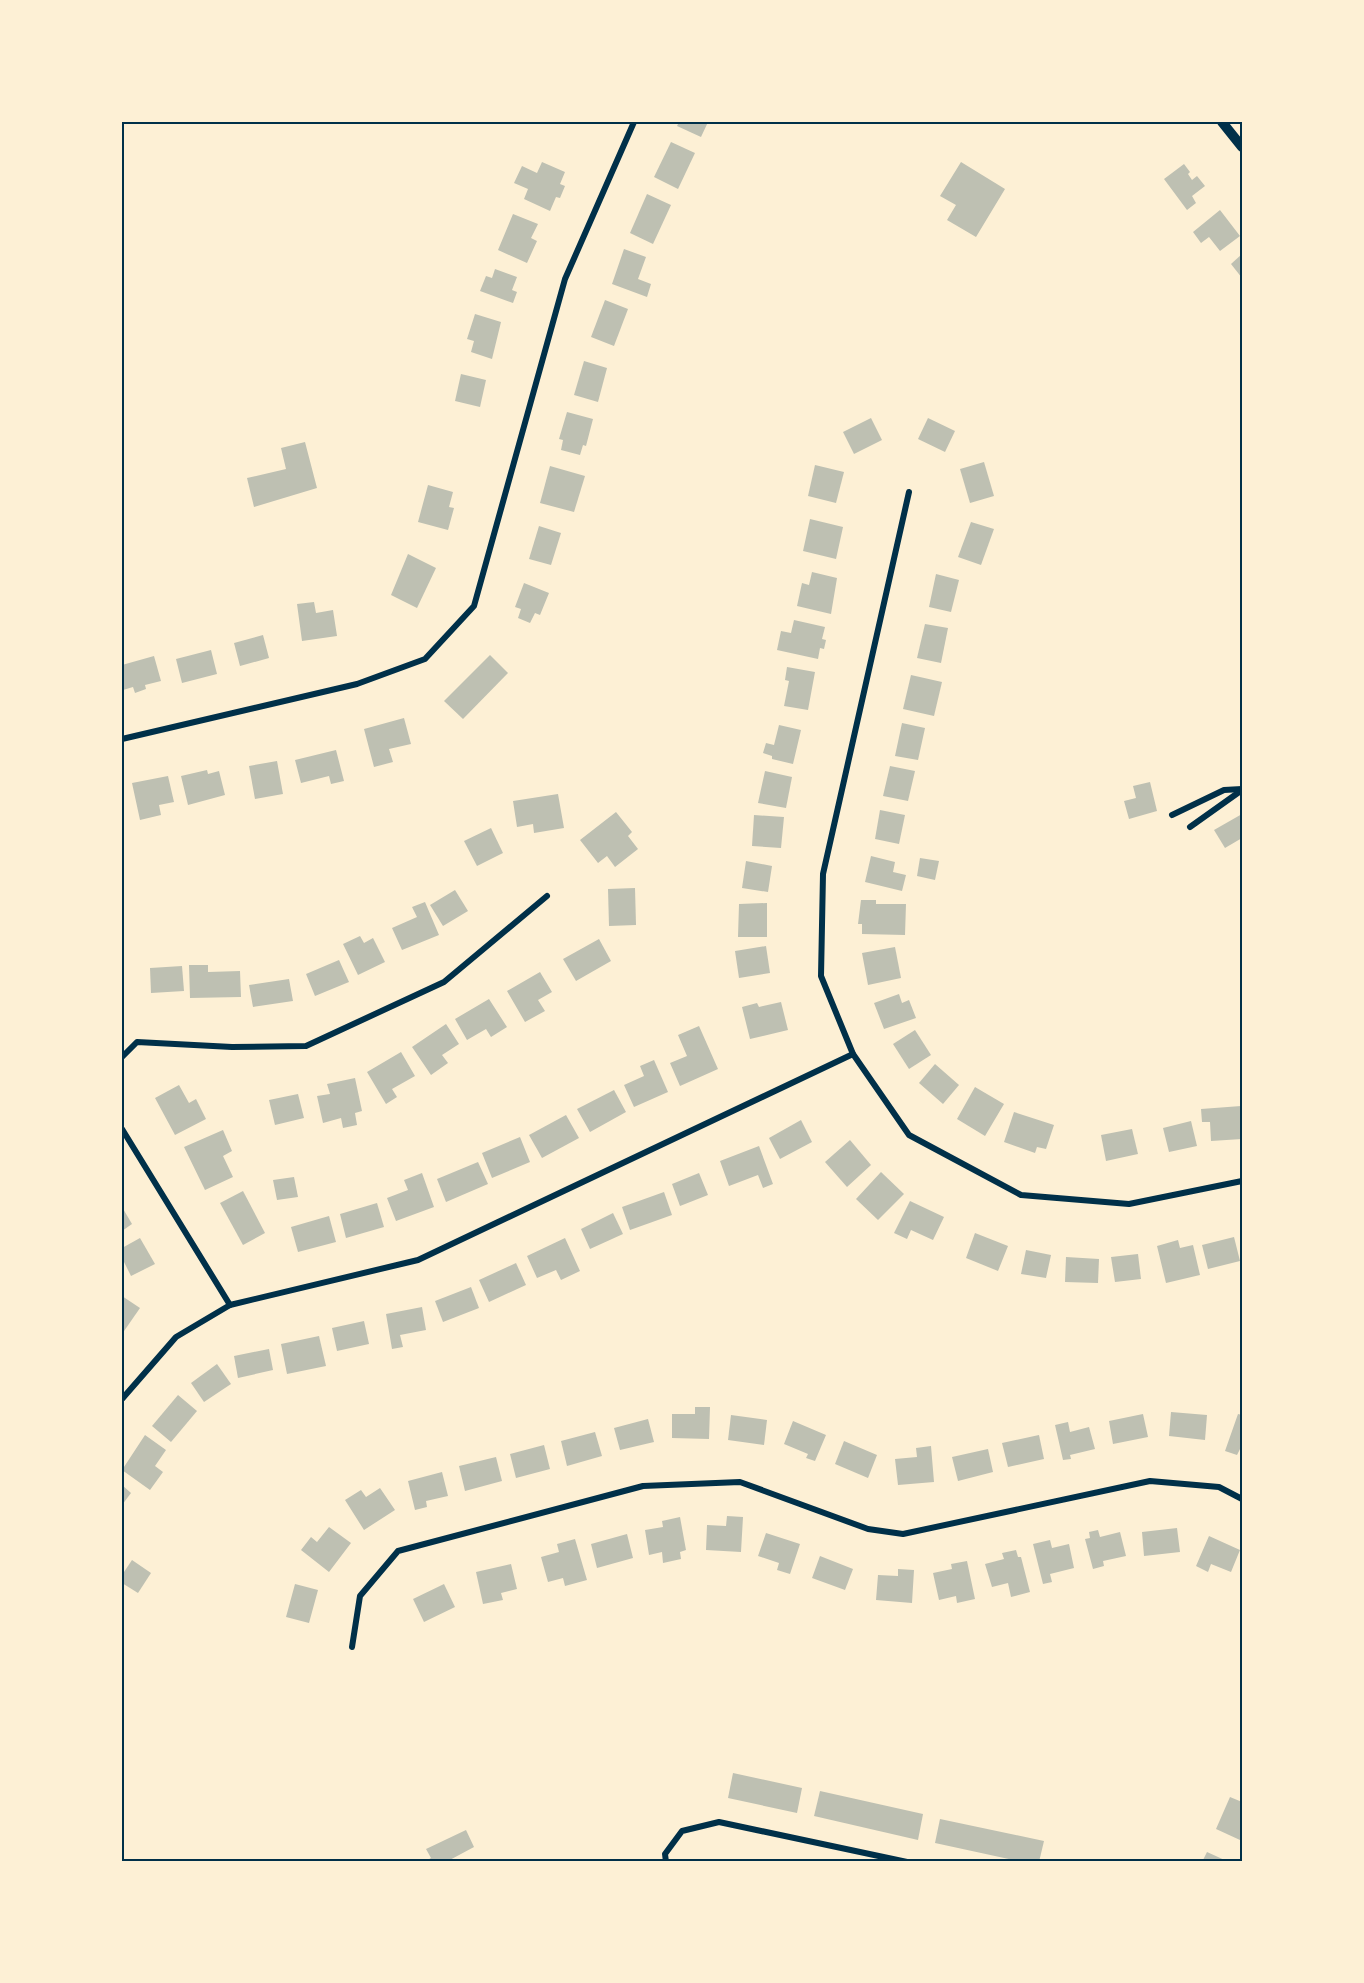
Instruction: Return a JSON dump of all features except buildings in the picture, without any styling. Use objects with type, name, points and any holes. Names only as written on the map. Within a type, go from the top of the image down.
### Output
[{"type":"street","points":[[122,739],[357,684],[424,659],[474,606],[565,279],[634,122]]},
{"type":"street","points":[[1222,122],[1242,147]]},
{"type":"street","points":[[909,492],[823,874],[821,976],[853,1054],[909,1135],[1021,1195],[1129,1203],[1242,1181]]},
{"type":"street","points":[[1172,815],[1224,790],[1242,790]]},
{"type":"street","points":[[1190,827],[1242,790]]},
{"type":"street","points":[[122,1057],[136,1042],[232,1047],[306,1046],[444,982],[547,896]]},
{"type":"street","points":[[122,1399],[176,1337],[230,1305],[418,1260],[853,1054]]},
{"type":"street","points":[[122,1129],[230,1305]]},
{"type":"street","points":[[352,1647],[360,1596],[398,1551],[642,1486],[740,1482],[868,1529],[903,1533],[1150,1481],[1219,1486],[1242,1499]]},
{"type":"street","points":[[666,1862],[665,1854],[682,1831],[719,1822],[907,1862]]}]
